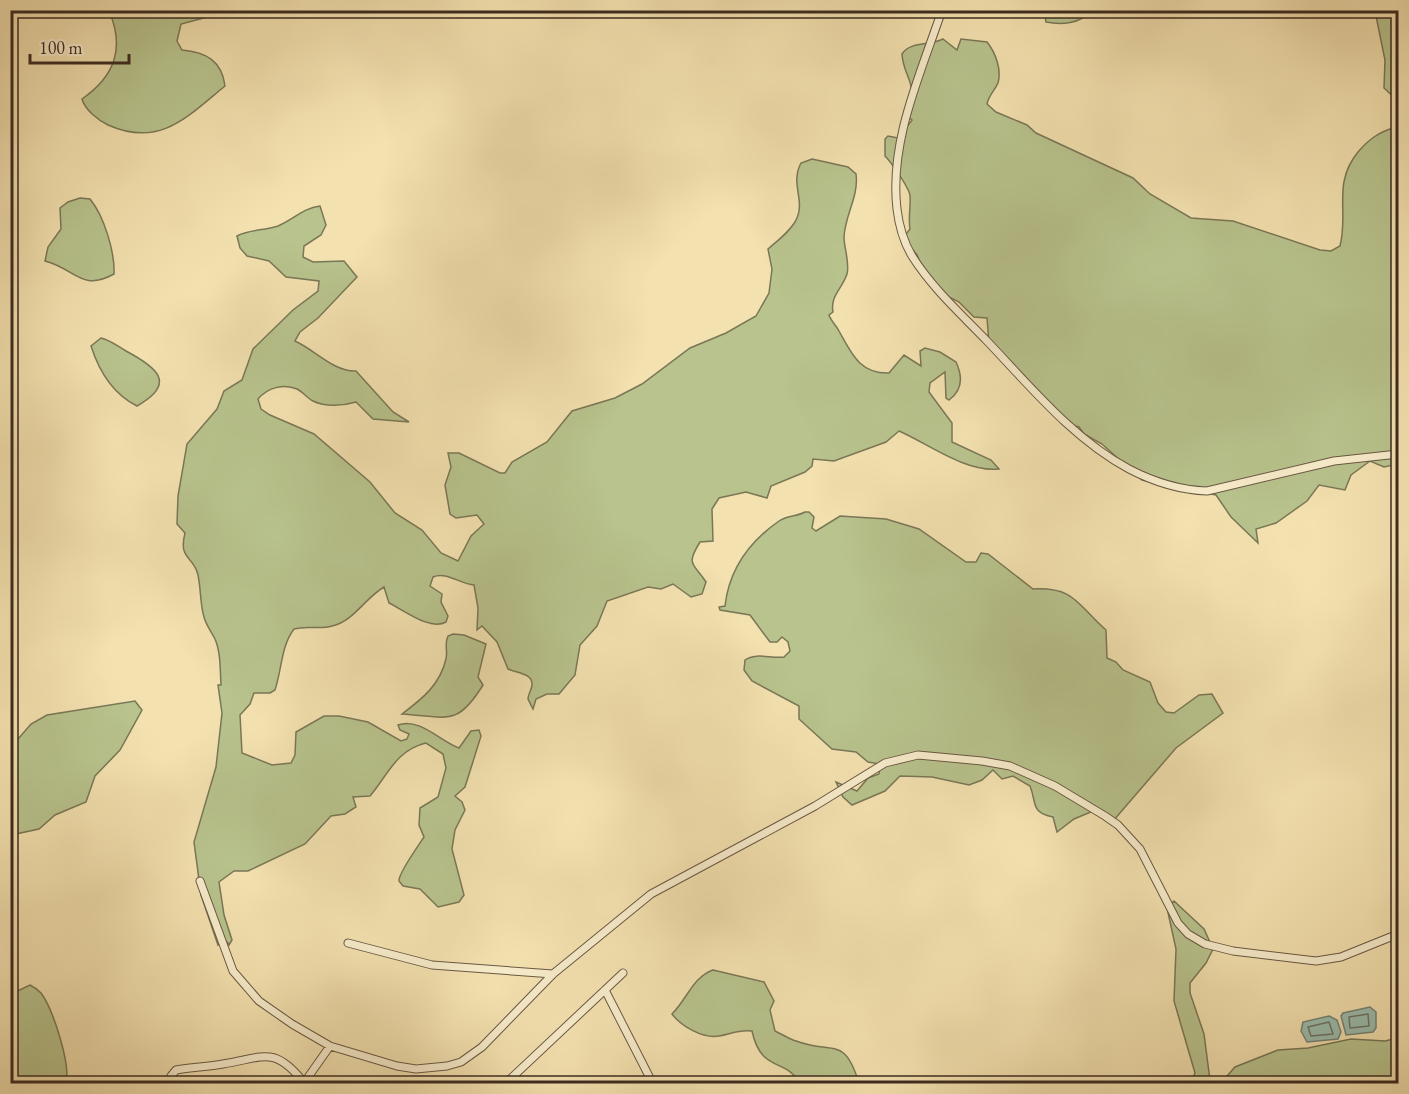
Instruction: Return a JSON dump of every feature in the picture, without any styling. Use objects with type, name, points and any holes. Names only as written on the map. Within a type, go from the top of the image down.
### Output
[{"type":"street","points":[[942,10],[901,139],[896,174],[897,208],[902,236],[911,254],[934,286],[1047,404],[1107,455],[1127,468],[1146,478],[1188,490],[1207,491],[1334,461],[1398,454]]},
{"type":"street","points":[[200,881],[225,955],[241,984],[275,1013],[330,1046],[397,1066],[416,1069],[454,1064],[475,1052],[497,1034],[553,974],[651,894],[815,806],[885,763],[918,755],[1010,766],[1055,786],[1105,816],[1118,825],[1140,849],[1178,923],[1188,934],[1205,944],[1233,951],[1316,961],[1341,957],[1398,934]]},
{"type":"street","points":[[348,943],[432,965],[553,974]]},
{"type":"street","points":[[506,1083],[623,973]]},
{"type":"street","points":[[605,990],[653,1083]]},
{"type":"street","points":[[170,1083],[171,1076],[176,1070],[231,1063],[261,1055],[272,1056],[282,1061],[304,1083],[330,1046]]},
{"type":"green space","points":[[109,11],[216,11],[211,16],[181,24],[177,41],[182,50],[198,53],[211,59],[220,70],[225,86],[185,118],[158,131],[143,133],[126,131],[100,120],[89,111],[82,99],[102,81],[114,60],[116,37]]},
{"type":"green space","points":[[1044,11],[1090,11],[1076,21],[1058,23],[1046,22]]},
{"type":"green space","points":[[1375,11],[1398,11],[1398,101],[1384,88],[1385,60]]},
{"type":"green space","points":[[943,39],[957,50],[961,39],[987,42],[995,56],[999,78],[987,104],[996,112],[1133,178],[1150,194],[1191,218],[1233,221],[1320,250],[1331,251],[1340,246],[1343,187],[1350,164],[1370,140],[1396,127],[1398,130],[1398,464],[1384,467],[1370,461],[1351,475],[1345,490],[1319,485],[1307,501],[1276,523],[1256,529],[1258,543],[1231,517],[1216,495],[1142,480],[1102,444],[1084,434],[1079,427],[1067,424],[989,343],[987,318],[974,317],[959,302],[947,296],[923,269],[917,255],[903,238],[910,229],[910,196],[896,169],[885,156],[885,139],[888,136],[898,138],[912,120],[904,113],[909,104],[912,89],[902,54],[915,45]]},
{"type":"green space","points":[[812,159],[848,167],[856,174],[856,190],[844,237],[847,274],[833,301],[833,312],[829,315],[852,354],[870,370],[889,373],[904,355],[921,366],[920,351],[925,348],[940,352],[956,362],[960,373],[960,383],[954,396],[949,400],[946,398],[945,372],[930,383],[929,392],[952,423],[952,442],[991,460],[999,469],[986,469],[960,462],[899,431],[886,442],[834,461],[813,459],[812,466],[805,472],[771,486],[767,498],[746,492],[719,498],[712,509],[713,541],[700,542],[692,560],[706,582],[702,594],[691,597],[673,584],[661,589],[648,587],[607,601],[597,626],[580,645],[575,675],[559,694],[547,694],[536,699],[533,709],[528,699],[532,685],[530,678],[508,669],[497,642],[482,626],[477,630],[478,608],[474,585],[443,576],[433,577],[430,586],[442,594],[441,602],[448,616],[446,622],[440,624],[425,622],[389,603],[384,587],[353,615],[340,623],[327,627],[294,629],[284,650],[275,690],[270,693],[254,693],[250,704],[240,715],[242,753],[272,765],[291,763],[295,755],[296,732],[324,716],[339,716],[368,722],[401,741],[407,739],[409,734],[400,730],[398,725],[414,724],[459,748],[471,731],[479,730],[481,736],[465,787],[455,796],[462,802],[465,810],[455,830],[452,849],[464,895],[459,902],[438,907],[420,889],[403,886],[399,881],[405,866],[424,837],[419,825],[420,808],[438,797],[446,768],[443,754],[426,743],[407,751],[370,796],[353,797],[356,807],[345,814],[331,816],[305,844],[248,871],[234,871],[219,882],[224,915],[232,940],[229,945],[227,942],[218,945],[201,895],[194,842],[216,767],[222,713],[218,685],[221,685],[220,662],[217,644],[203,612],[198,575],[185,553],[183,542],[185,533],[177,524],[178,496],[187,444],[217,409],[224,391],[242,380],[253,349],[293,310],[318,291],[319,281],[286,277],[269,261],[247,256],[240,248],[237,236],[278,226],[308,209],[320,206],[326,225],[321,235],[304,246],[303,257],[313,262],[344,261],[357,277],[318,318],[300,332],[295,341],[340,368],[356,371],[393,412],[409,422],[373,419],[356,402],[340,405],[318,403],[297,389],[287,386],[276,388],[262,395],[258,399],[261,409],[314,434],[370,482],[395,513],[422,530],[441,553],[458,561],[471,536],[484,524],[477,515],[456,518],[450,514],[445,485],[451,467],[448,453],[459,453],[500,473],[505,473],[512,462],[547,442],[572,411],[615,398],[642,384],[690,348],[726,333],[756,316],[769,293],[772,269],[768,249],[788,231],[797,218],[799,211],[798,170],[801,163]]},
{"type":"green space","points":[[80,198],[90,199],[108,235],[113,255],[114,274],[103,279],[86,280],[45,261],[48,247],[61,229],[60,208]]},
{"type":"green space","points":[[101,338],[153,369],[158,376],[159,383],[157,390],[150,398],[137,406],[121,395],[108,381],[91,346]]},
{"type":"green space","points":[[809,512],[814,517],[812,528],[816,531],[840,516],[886,519],[919,529],[966,562],[976,562],[981,553],[988,554],[1033,589],[1058,591],[1075,599],[1106,630],[1107,658],[1116,662],[1123,670],[1150,682],[1158,703],[1166,712],[1174,713],[1199,695],[1212,694],[1223,713],[1176,748],[1113,821],[1093,811],[1074,819],[1057,832],[1053,817],[1037,809],[1030,786],[1013,776],[1002,779],[993,770],[982,780],[969,785],[932,777],[900,776],[885,791],[852,805],[843,797],[836,782],[857,791],[868,778],[879,774],[880,764],[868,762],[856,752],[832,749],[799,719],[799,706],[752,681],[744,670],[745,660],[754,656],[784,657],[790,651],[788,642],[782,637],[777,642],[770,642],[750,615],[720,610],[719,607],[725,606],[736,569],[758,538],[779,521]]},
{"type":"green space","points":[[464,635],[486,644],[478,677],[483,685],[466,708],[450,716],[402,714],[435,684],[446,659],[448,636]]},
{"type":"green space","points":[[135,701],[142,710],[120,750],[95,776],[86,802],[55,815],[39,829],[11,835],[11,747],[31,724],[47,715]]},
{"type":"green space","points":[[1174,901],[1204,929],[1213,949],[1206,963],[1190,983],[1190,993],[1204,1034],[1210,1080],[1215,1083],[1190,1083],[1195,1073],[1174,1001],[1176,949],[1167,908]]},
{"type":"green space","points":[[713,970],[764,982],[774,1001],[770,1010],[775,1031],[796,1041],[842,1052],[854,1068],[859,1083],[800,1083],[788,1070],[767,1059],[761,1053],[752,1031],[706,1036],[681,1023],[672,1014],[695,983]]},
{"type":"green space","points":[[30,985],[41,993],[56,1024],[66,1064],[66,1083],[11,1083],[11,994]]},
{"type":"green space","points":[[1398,1038],[1398,1083],[1221,1083],[1235,1067],[1278,1050],[1308,1048],[1351,1039],[1385,1041]]},
{"type":"water","points":[[1370,1007],[1376,1012],[1376,1028],[1373,1032],[1346,1035],[1341,1016],[1343,1013]]},
{"type":"water","points":[[1329,1016],[1337,1020],[1341,1032],[1338,1039],[1307,1042],[1301,1031],[1303,1022]]}]
